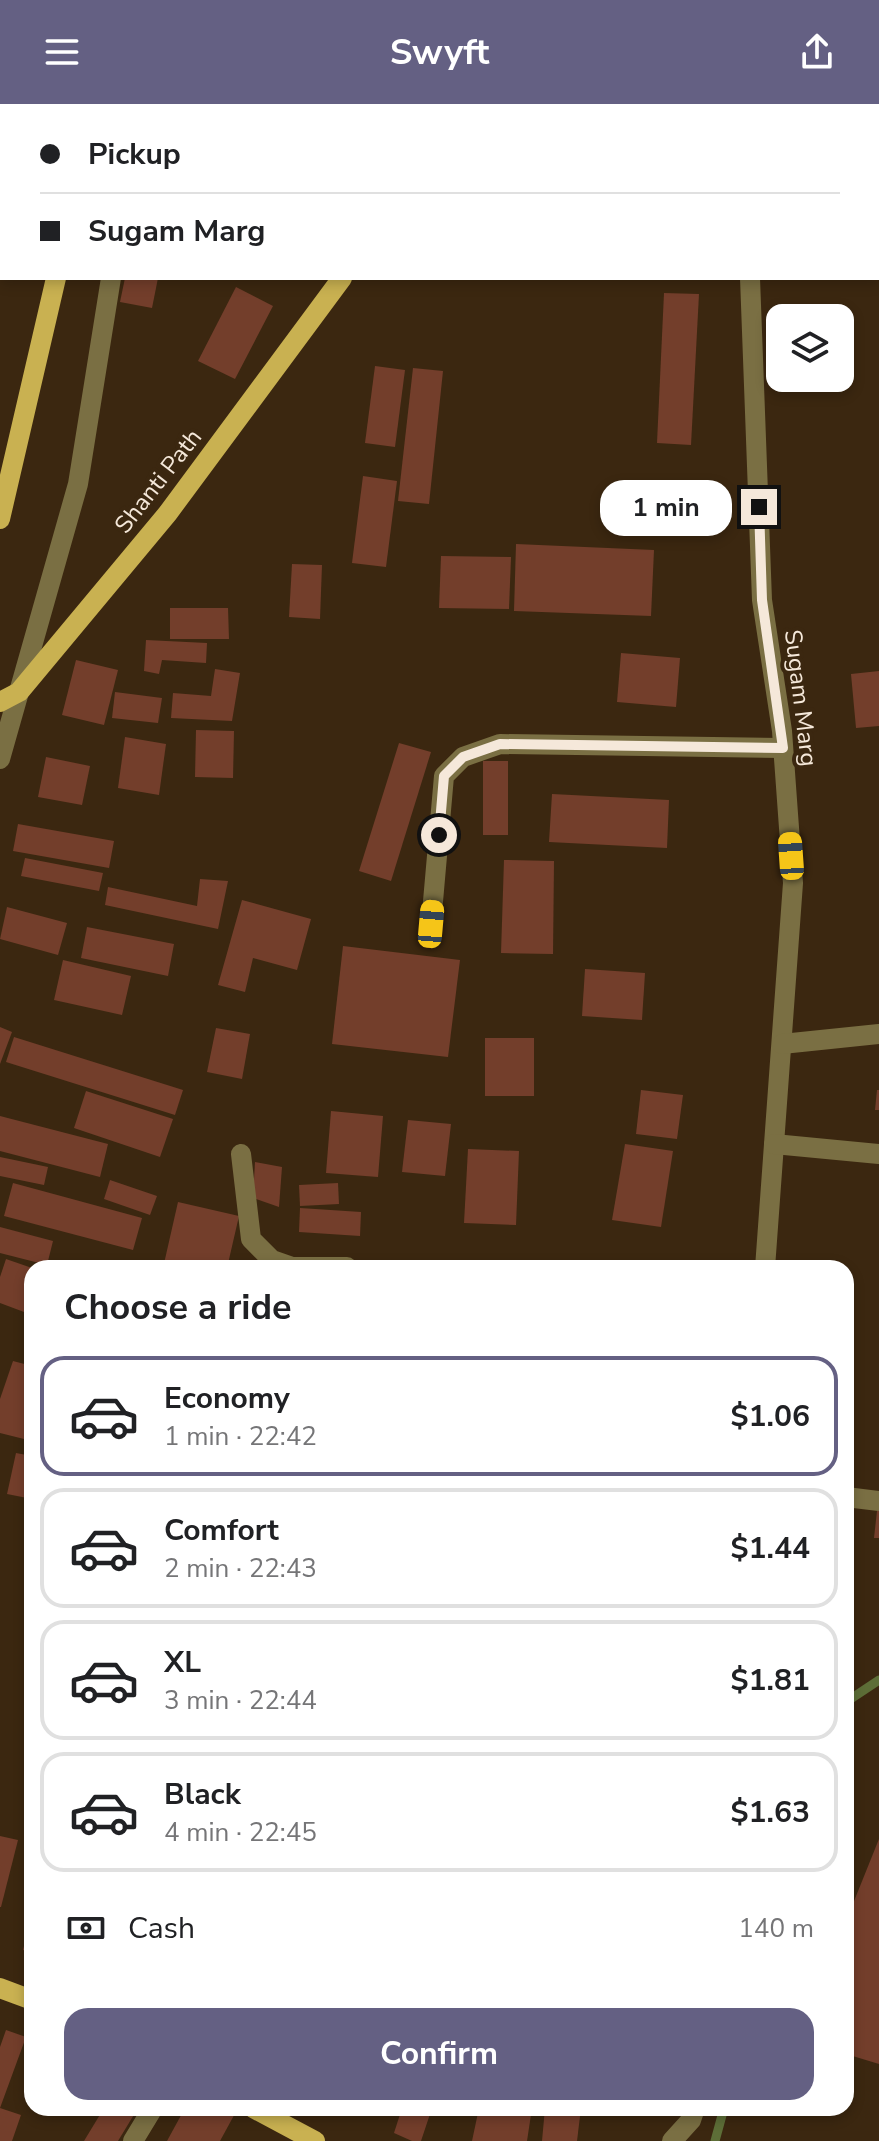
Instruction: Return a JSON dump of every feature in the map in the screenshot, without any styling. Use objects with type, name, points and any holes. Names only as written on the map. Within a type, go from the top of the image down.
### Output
[{"type":"main road","points":[[0,519],[56,280]]},
{"type":"main road","name":"Shanti Path","points":[[0,702],[19,692],[168,513],[341,280]]},
{"type":"main road","points":[[0,1988],[24,1997]]},
{"type":"main road","points":[[268,2116],[315,2141]]},
{"type":"street","points":[[0,759],[78,484],[111,280]]},
{"type":"street","name":"Sugam Marg","points":[[750,280],[762,600],[783,748],[793,883],[766,1260]]},
{"type":"street","points":[[431,924],[444,776],[463,757],[500,744],[783,748]]},
{"type":"street","points":[[782,1044],[879,1034]]},
{"type":"street","points":[[774,1144],[879,1154]]},
{"type":"street","points":[[241,1154],[251,1239],[272,1260]]},
{"type":"street","points":[[854,1498],[879,1501]]},
{"type":"street","points":[[133,2141],[148,2116]]},
{"type":"street","points":[[672,2141],[692,2116]]},
{"type":"building","points":[[125,280],[158,280],[152,308],[120,302]]},
{"type":"building","points":[[236,287],[273,306],[235,379],[198,361]]},
{"type":"building","points":[[664,293],[699,294],[691,445],[657,443]]},
{"type":"building","points":[[375,366],[405,370],[395,447],[365,443]]},
{"type":"building","points":[[413,368],[443,371],[429,504],[398,501]]},
{"type":"building","points":[[363,476],[397,481],[386,567],[352,563]]},
{"type":"building","points":[[516,544],[654,550],[651,616],[514,611]]},
{"type":"building","points":[[441,556],[511,557],[509,609],[439,608]]},
{"type":"building","points":[[292,564],[322,565],[320,619],[289,617]]},
{"type":"building","points":[[170,608],[228,608],[229,639],[170,639]]},
{"type":"building","points":[[146,640],[207,643],[206,663],[162,660],[159,674],[144,671]]},
{"type":"building","points":[[621,653],[680,658],[676,707],[617,702]]},
{"type":"building","points":[[76,660],[118,670],[104,725],[62,715]]},
{"type":"building","points":[[215,669],[240,673],[232,721],[171,718],[173,693],[211,696]]},
{"type":"building","points":[[879,671],[879,726],[856,728],[851,674]]},
{"type":"building","points":[[115,692],[162,698],[158,723],[112,718]]},
{"type":"building","points":[[196,730],[234,731],[233,778],[195,777]]},
{"type":"building","points":[[125,737],[166,744],[159,795],[118,788]]},
{"type":"building","points":[[399,743],[431,752],[391,881],[359,871]]},
{"type":"building","points":[[46,757],[90,766],[82,805],[38,797]]},
{"type":"building","points":[[483,761],[508,761],[508,835],[483,835]]},
{"type":"building","points":[[552,794],[669,800],[667,848],[549,842]]},
{"type":"building","points":[[18,824],[114,841],[109,868],[13,851]]},
{"type":"building","points":[[25,858],[103,873],[99,891],[21,876]]},
{"type":"building","points":[[504,860],[554,861],[553,954],[501,953]]},
{"type":"building","points":[[200,879],[228,881],[218,929],[105,905],[108,887],[197,906]]},
{"type":"building","points":[[242,900],[311,919],[297,970],[253,958],[245,992],[218,985]]},
{"type":"building","points":[[7,907],[67,923],[58,955],[0,939]]},
{"type":"building","points":[[87,927],[174,944],[168,976],[81,958]]},
{"type":"building","points":[[343,946],[460,960],[448,1057],[332,1044]]},
{"type":"building","points":[[63,960],[131,976],[122,1015],[54,1000]]},
{"type":"building","points":[[585,969],[645,973],[642,1020],[582,1016]]},
{"type":"building","points":[[0,1027],[12,1032],[0,1064]]},
{"type":"building","points":[[216,1028],[250,1034],[242,1079],[207,1072]]},
{"type":"building","points":[[14,1037],[183,1090],[175,1115],[6,1062]]},
{"type":"building","points":[[485,1038],[534,1038],[534,1096],[485,1096]]},
{"type":"building","points":[[641,1090],[683,1095],[677,1139],[636,1134]]},
{"type":"building","points":[[877,1090],[879,1110],[875,1110]]},
{"type":"building","points":[[86,1091],[173,1119],[160,1157],[74,1128]]},
{"type":"building","points":[[331,1111],[383,1116],[378,1177],[326,1173]]},
{"type":"building","points":[[0,1116],[108,1144],[100,1177],[0,1151]]},
{"type":"building","points":[[408,1120],[451,1124],[445,1176],[402,1172]]},
{"type":"building","points":[[625,1144],[673,1151],[661,1227],[612,1220]]},
{"type":"building","points":[[468,1149],[519,1151],[516,1225],[464,1223]]},
{"type":"building","points":[[0,1157],[48,1167],[44,1185],[0,1176]]},
{"type":"building","points":[[255,1162],[282,1167],[279,1207],[253,1198]]},
{"type":"building","points":[[110,1180],[157,1196],[150,1215],[104,1199]]},
{"type":"building","points":[[13,1183],[142,1218],[133,1250],[4,1216]]},
{"type":"building","points":[[338,1183],[339,1204],[300,1206],[299,1185]]},
{"type":"building","points":[[178,1202],[239,1216],[229,1260],[165,1260]]},
{"type":"building","points":[[300,1208],[361,1212],[360,1236],[299,1232]]},
{"type":"building","points":[[0,1227],[53,1241],[48,1260],[27,1260],[0,1253]]},
{"type":"building","points":[[6,1259],[24,1265],[24,1312],[0,1303],[0,1277]]},
{"type":"building","points":[[13,1361],[24,1364],[24,1439],[0,1433],[0,1399]]},
{"type":"building","points":[[16,1453],[24,1454],[24,1497],[7,1494]]},
{"type":"building","points":[[877,1511],[879,1538],[874,1538]]},
{"type":"building","points":[[0,1836],[18,1840],[1,1907],[0,1907]]},
{"type":"building","points":[[879,1839],[879,2064],[854,2056],[854,1901]]},
{"type":"building","points":[[6,2030],[24,2036],[0,2108],[0,2047]]},
{"type":"building","points":[[0,2108],[21,2115],[12,2141],[0,2141]]},
{"type":"building","points":[[99,2116],[133,2116],[118,2141],[84,2141]]},
{"type":"building","points":[[181,2116],[234,2116],[220,2141],[167,2141]]},
{"type":"building","points":[[399,2116],[429,2116],[421,2141],[412,2141],[394,2133]]},
{"type":"building","points":[[477,2116],[531,2116],[527,2141],[472,2141]]},
{"type":"building","points":[[544,2116],[580,2116],[577,2141],[542,2141]]},
{"type":"waterway","points":[[854,1697],[879,1680]]},
{"type":"waterway","points":[[715,2141],[722,2116]]},
{"type":"route","points":[[439,835],[444,776],[463,757],[500,744],[783,748],[762,600],[759,507]]}]
